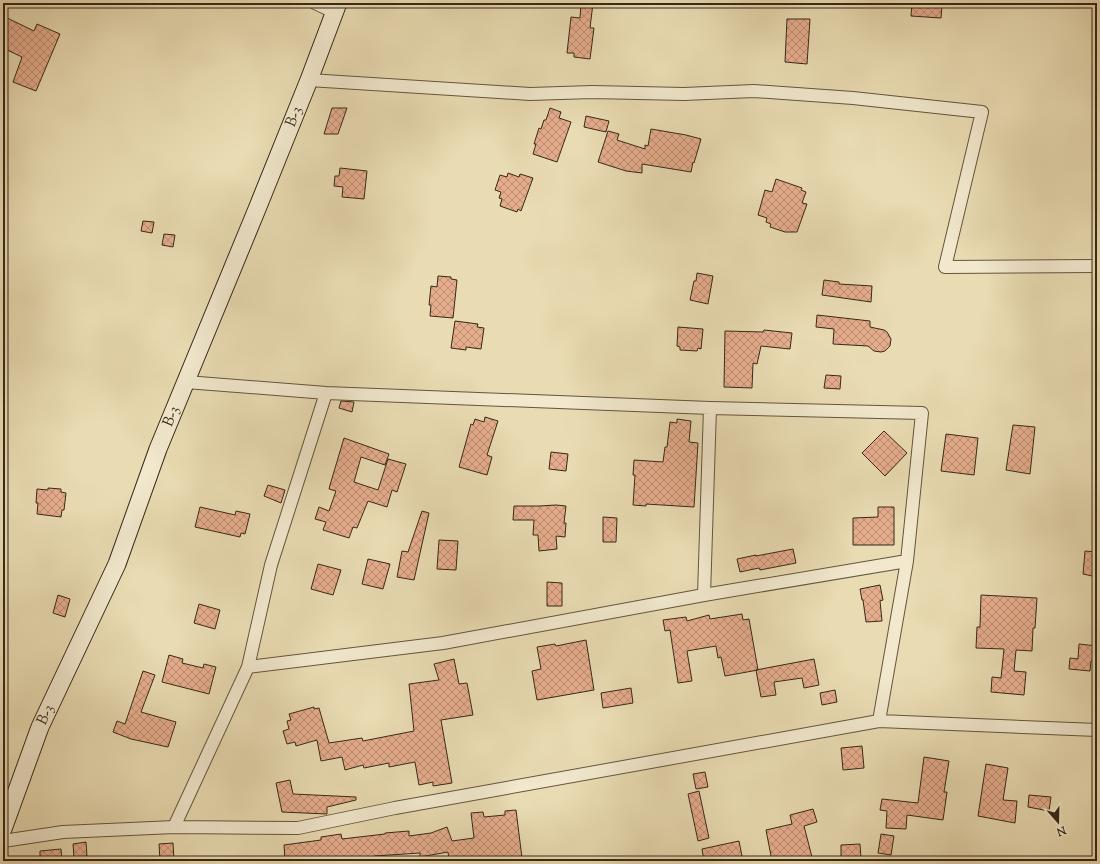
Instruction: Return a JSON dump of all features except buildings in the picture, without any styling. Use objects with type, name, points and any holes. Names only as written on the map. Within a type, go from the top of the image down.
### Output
[{"type":"main road","name":"B-3","points":[[3,829],[40,727],[117,564],[158,448],[258,209],[336,7]]},
{"type":"street","points":[[315,3],[336,7]]},
{"type":"street","points":[[309,80],[530,94],[592,92],[684,94],[754,92],[853,98],[982,112],[946,267],[1097,266]]},
{"type":"street","points":[[186,382],[326,393],[710,408],[922,413],[907,560],[879,721]]},
{"type":"street","points":[[174,827],[248,667],[271,565],[326,393]]},
{"type":"street","points":[[704,595],[710,408]]},
{"type":"street","points":[[248,667],[444,642],[907,560]]},
{"type":"street","points":[[3,841],[63,832],[174,827],[298,828],[403,807],[879,721],[1097,730]]}]
